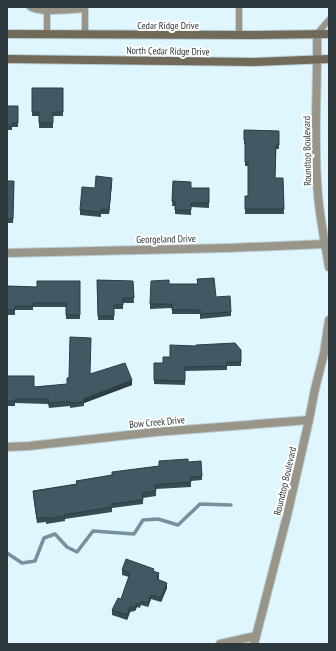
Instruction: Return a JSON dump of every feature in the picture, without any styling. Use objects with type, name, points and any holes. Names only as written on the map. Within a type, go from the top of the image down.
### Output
[{"type":"main road","name":"Cedar Ridge Drive","points":[[7,34],[329,34]]},
{"type":"main road","name":"North Cedar Ridge Drive","points":[[7,59],[247,62],[329,60]]},
{"type":"street","name":"Roundtop Boulevard","points":[[317,34],[315,145],[318,196],[329,267]]},
{"type":"street","name":"Georgeland Drive","points":[[7,253],[236,248],[325,244]]},
{"type":"street","name":"Roundtop Boulevard","points":[[255,640],[310,420],[315,389],[324,353],[329,320]]},
{"type":"street","name":"Bow Creek Drive","points":[[7,447],[29,446],[156,432],[310,420]]},
{"type":"street","points":[[220,644],[255,640]]},
{"type":"lane","points":[[30,7],[33,10],[47,11],[86,8],[85,34]]},
{"type":"lane","points":[[239,7],[239,35]]},
{"type":"lane","points":[[47,11],[47,34]]},
{"type":"lane","points":[[317,34],[329,20]]},
{"type":"building","points":[[32,88],[63,88],[63,112],[53,112],[53,123],[39,123],[39,112],[32,112]]},
{"type":"building","points":[[7,106],[18,106],[18,123],[12,123],[12,126],[7,126]]},
{"type":"building","points":[[244,130],[279,131],[279,145],[276,145],[275,178],[283,178],[284,209],[245,209],[245,196],[248,196],[248,162],[245,162]]},
{"type":"building","points":[[96,176],[112,178],[109,210],[101,209],[101,212],[80,210],[82,187],[95,188]]},
{"type":"building","points":[[7,181],[14,181],[13,219],[7,219]]},
{"type":"building","points":[[173,181],[191,182],[191,188],[209,188],[209,203],[191,203],[191,210],[175,210],[175,201],[172,201]]},
{"type":"building","points":[[214,278],[216,297],[230,296],[231,312],[200,314],[200,310],[172,310],[172,304],[150,304],[151,281],[169,280],[169,284],[198,284],[197,279]]},
{"type":"building","points":[[97,280],[133,281],[134,298],[123,298],[123,305],[114,305],[114,316],[98,316]]},
{"type":"building","points":[[37,281],[80,281],[80,315],[66,315],[66,303],[33,303],[33,306],[15,306],[15,310],[7,310],[7,286],[37,287]]},
{"type":"building","points":[[70,337],[91,338],[90,374],[125,363],[132,380],[84,399],[84,402],[70,403],[70,401],[49,403],[48,399],[15,399],[15,401],[7,401],[7,376],[34,376],[34,387],[67,384],[67,378],[69,378]]},
{"type":"building","points":[[235,343],[241,350],[241,362],[227,362],[227,366],[185,367],[185,381],[154,380],[154,363],[163,363],[163,357],[170,357],[170,345],[196,346]]},
{"type":"building","points":[[188,459],[188,462],[201,461],[202,476],[190,477],[191,482],[155,485],[156,491],[142,493],[143,500],[112,504],[112,507],[64,515],[65,516],[37,519],[33,491],[77,484],[76,481],[112,475],[112,472],[159,466],[159,461]]},
{"type":"building","points":[[126,559],[154,569],[153,571],[159,573],[157,579],[167,583],[161,598],[151,595],[148,603],[141,601],[140,604],[137,603],[135,607],[130,607],[127,615],[112,610],[118,598],[121,599],[130,573],[122,570]]},
{"type":"waterway","points":[[7,553],[22,563],[35,561],[44,538],[55,534],[67,547],[77,552],[93,531],[134,534],[143,520],[158,519],[178,525],[200,504],[231,505]]}]
